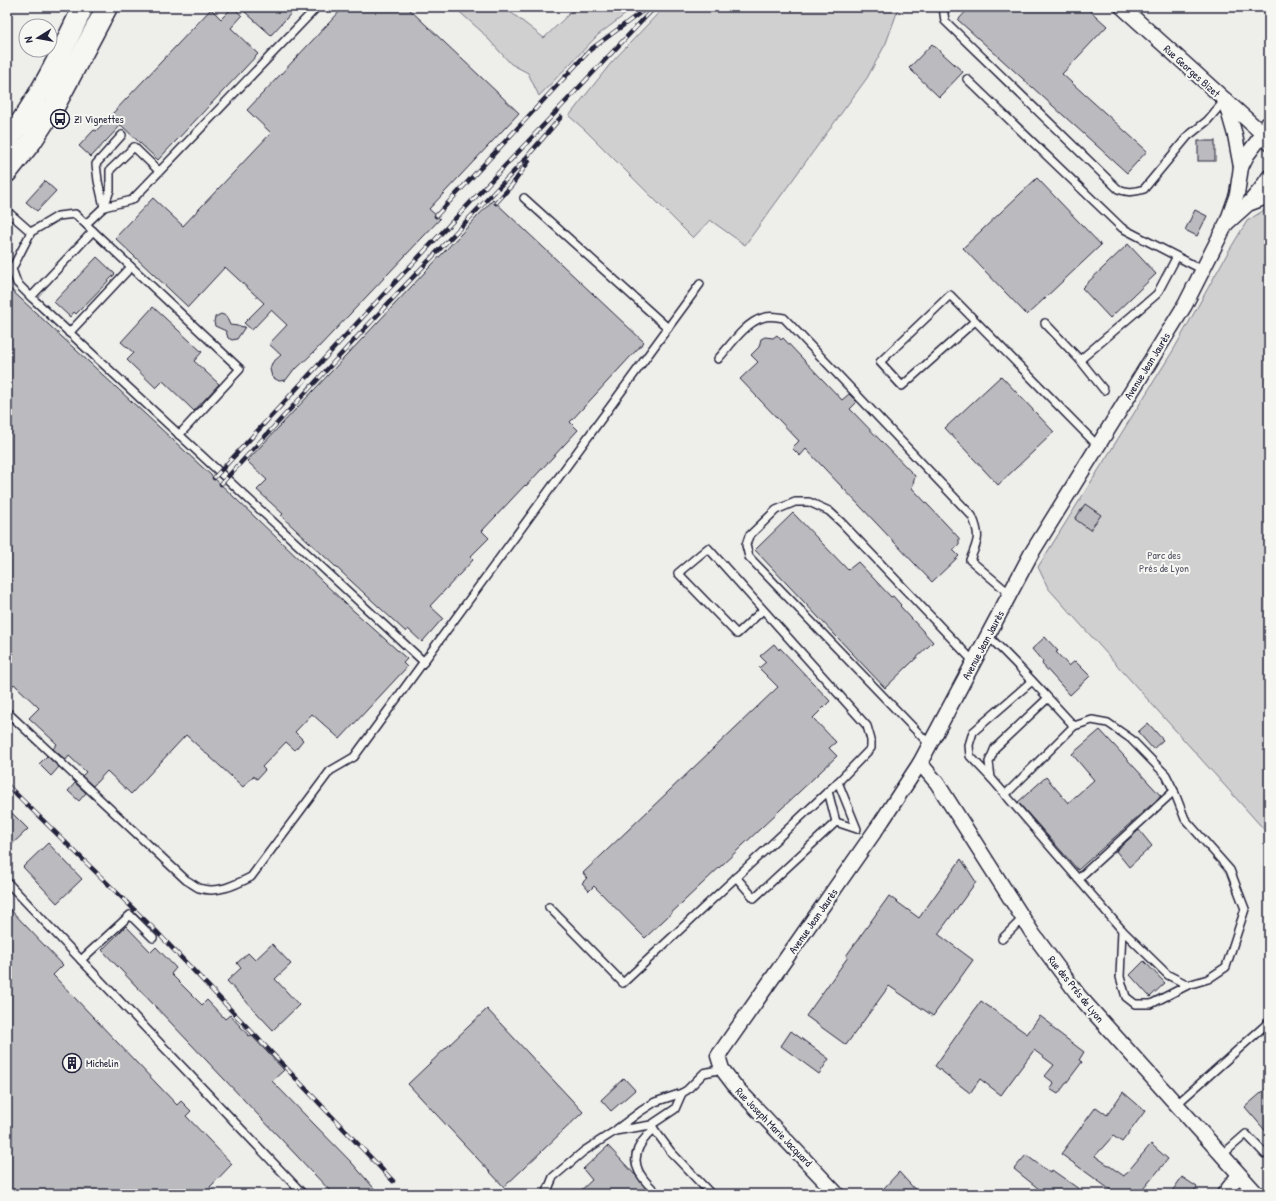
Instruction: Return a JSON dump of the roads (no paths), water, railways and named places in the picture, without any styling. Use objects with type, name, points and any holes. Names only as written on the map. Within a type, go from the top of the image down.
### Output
[{"type":"main road","points":[[7,141],[23,121],[62,52],[83,7]]},
{"type":"main road","points":[[7,172],[31,142],[55,105],[107,7]]},
{"type":"street","name":"Rue Georges Bizet","points":[[1122,7],[1225,100],[1267,134]]},
{"type":"street","name":"Avenue Jean Jaurès","points":[[1225,100],[1235,135],[1241,167]]},
{"type":"street","name":"Avenue Jean Jaurès","points":[[720,1063],[920,763],[1031,554],[1185,305],[1227,222],[1236,194],[1241,167],[1247,155],[1267,134]]},
{"type":"street","name":"Avenue Jean Jaurès","points":[[1227,222],[1248,204],[1269,177]]},
{"type":"street","name":"Avenue Jean Jaurès","points":[[1248,204],[1269,196]]},
{"type":"street","name":"Rue des Prés de Lyon","points":[[920,763],[937,783],[1023,918],[1078,996],[1257,1194]]},
{"type":"street","name":"Rue Joseph Marie Jacquard","points":[[720,1063],[735,1086],[838,1194]]},
{"type":"street","points":[[1224,1194],[1239,1175]]},
{"type":"lane","points":[[104,207],[132,200],[317,7]]},
{"type":"lane","points":[[943,7],[945,21],[1118,189],[1126,192],[1136,192],[1144,189],[1188,136],[1206,121],[1225,100]]},
{"type":"lane","points":[[967,78],[1122,228],[1176,258],[1203,270]]},
{"type":"lane","points":[[104,207],[96,164],[122,135]]},
{"type":"lane","points":[[86,224],[104,207],[110,190],[110,170],[134,147],[159,171]]},
{"type":"lane","points":[[524,198],[668,328]]},
{"type":"lane","points":[[7,211],[31,232]]},
{"type":"lane","points":[[179,435],[240,369],[75,214],[58,216],[31,232],[9,269],[17,283],[69,333],[179,435],[424,662]]},
{"type":"lane","points":[[31,297],[93,231]]},
{"type":"lane","points":[[1080,360],[1157,294],[1176,258]]},
{"type":"lane","points":[[69,333],[131,267]]},
{"type":"lane","points":[[7,712],[186,880],[200,888],[219,890],[251,877],[330,771],[354,757],[700,284]]},
{"type":"lane","points":[[975,321],[902,386],[880,362],[950,295],[1098,446]]},
{"type":"lane","points":[[718,359],[749,324],[762,317],[776,316],[784,318],[972,516],[978,529],[978,541],[970,560],[1010,594]]},
{"type":"lane","points":[[1046,323],[1080,360],[1104,390]]},
{"type":"lane","points":[[930,745],[749,557],[746,545],[749,536],[776,510],[795,502],[809,502],[829,511],[974,662]]},
{"type":"lane","points":[[549,907],[623,983],[838,782],[871,748],[871,740],[867,726],[708,548],[678,573],[737,634],[763,610]]},
{"type":"lane","points":[[988,636],[1074,726]]},
{"type":"lane","points":[[1032,681],[973,732],[969,745],[970,756],[991,778],[1122,930],[1168,975],[1188,985]]},
{"type":"lane","points":[[991,778],[989,762],[995,748],[1048,698]]},
{"type":"lane","points":[[1005,795],[1074,726],[1092,720],[1108,723],[1131,739],[1166,775],[1185,819],[1230,870],[1245,909],[1226,967],[1208,979],[1188,985],[1151,1004],[1134,1004],[1126,996],[1120,976],[1122,930]]},
{"type":"lane","points":[[838,782],[857,829]]},
{"type":"lane","points":[[828,791],[836,822]]},
{"type":"lane","points":[[1078,879],[1174,791]]},
{"type":"lane","points":[[836,822],[857,829],[870,838]]},
{"type":"lane","points":[[736,877],[754,898],[836,822]]},
{"type":"lane","points":[[7,882],[303,1194]]},
{"type":"lane","points":[[81,960],[130,915],[153,938]]},
{"type":"lane","points":[[1002,940],[1023,918]]},
{"type":"lane","points":[[1177,1104],[1269,1022]]},
{"type":"lane","points":[[546,1194],[553,1177],[584,1151],[655,1102],[687,1090],[704,1073],[720,1063]]},
{"type":"lane","points":[[658,1194],[642,1177],[637,1166],[636,1156],[643,1139],[653,1127],[675,1109],[682,1093]]},
{"type":"lane","points":[[615,1131],[653,1127]]},
{"type":"lane","points":[[653,1127],[671,1152],[711,1194]]},
{"type":"lane","points":[[1222,1155],[1246,1134],[1265,1154],[1269,1150]]},
{"type":"railway","points":[[436,216],[590,50],[648,7]]},
{"type":"railway","points":[[214,478],[383,295],[655,7]]},
{"type":"railway","points":[[221,484],[395,296],[520,165],[561,117]]},
{"type":"railway","points":[[496,203],[512,185],[529,161]]},
{"type":"railway","points":[[7,785],[156,931],[393,1181]]},
{"type":"place","name":"ZI Vignettes","points":[[60,119]]},
{"type":"place","name":"Michelin","points":[[72,1063]]},
{"type":"park label","name":"Parc des Prés de Lyon","points":[[1164,561]]}]
